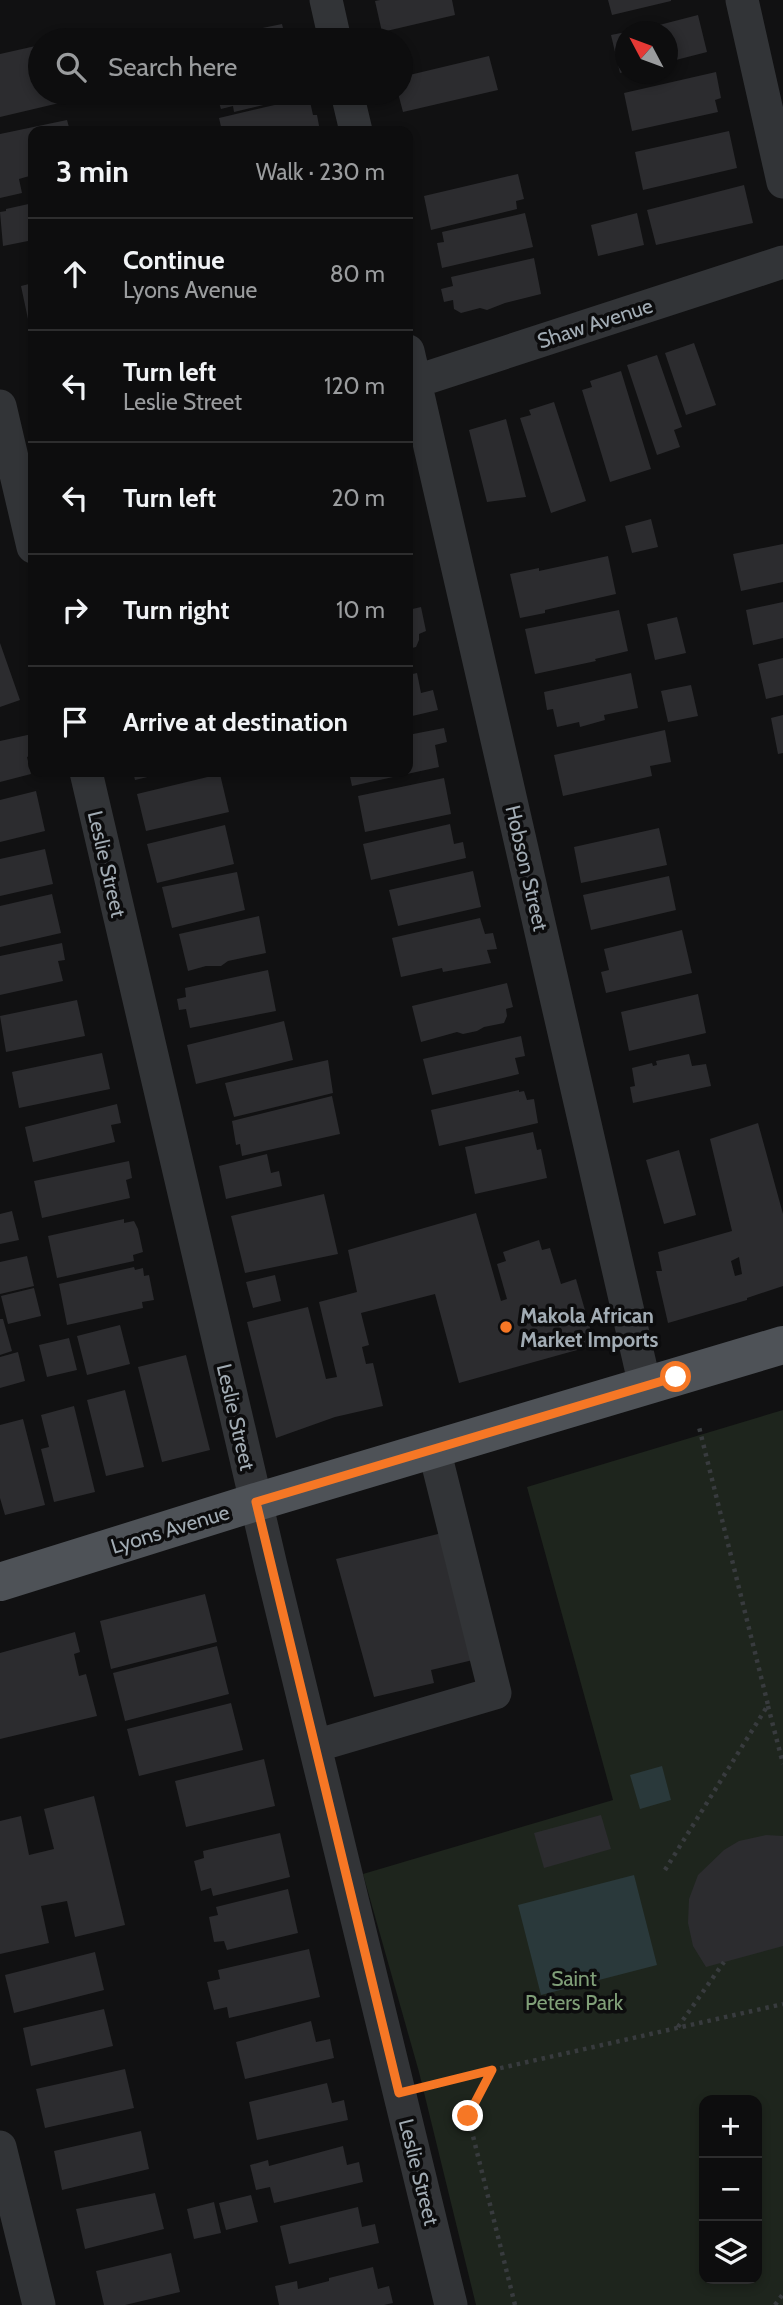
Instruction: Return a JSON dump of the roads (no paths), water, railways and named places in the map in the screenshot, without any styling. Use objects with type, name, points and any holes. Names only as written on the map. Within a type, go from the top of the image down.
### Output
[{"type":"main road","name":"Lyons Avenue","points":[[0,1582],[256,1502],[783,1345]]},
{"type":"street","points":[[326,0],[332,28]]},
{"type":"street","points":[[742,0],[783,182]]},
{"type":"street","points":[[350,105],[355,126]]},
{"type":"street","name":"Shaw Avenue","points":[[413,371],[783,262]]},
{"type":"street","name":"Hobson Street","points":[[413,385],[645,1386]]},
{"type":"street","points":[[0,405],[19,511],[28,534]]},
{"type":"street","name":"Leslie Street","points":[[87,777],[256,1502],[451,2305]]},
{"type":"street","points":[[315,1746],[495,1693],[434,1449]]},
{"type":"street","points":[[0,2147],[39,2305]]},
{"type":"place","name":"Makola African Market Imports","points":[[506,1327]]},
{"type":"park label","name":"Saint Peters Park","points":[[574,1990]]}]
